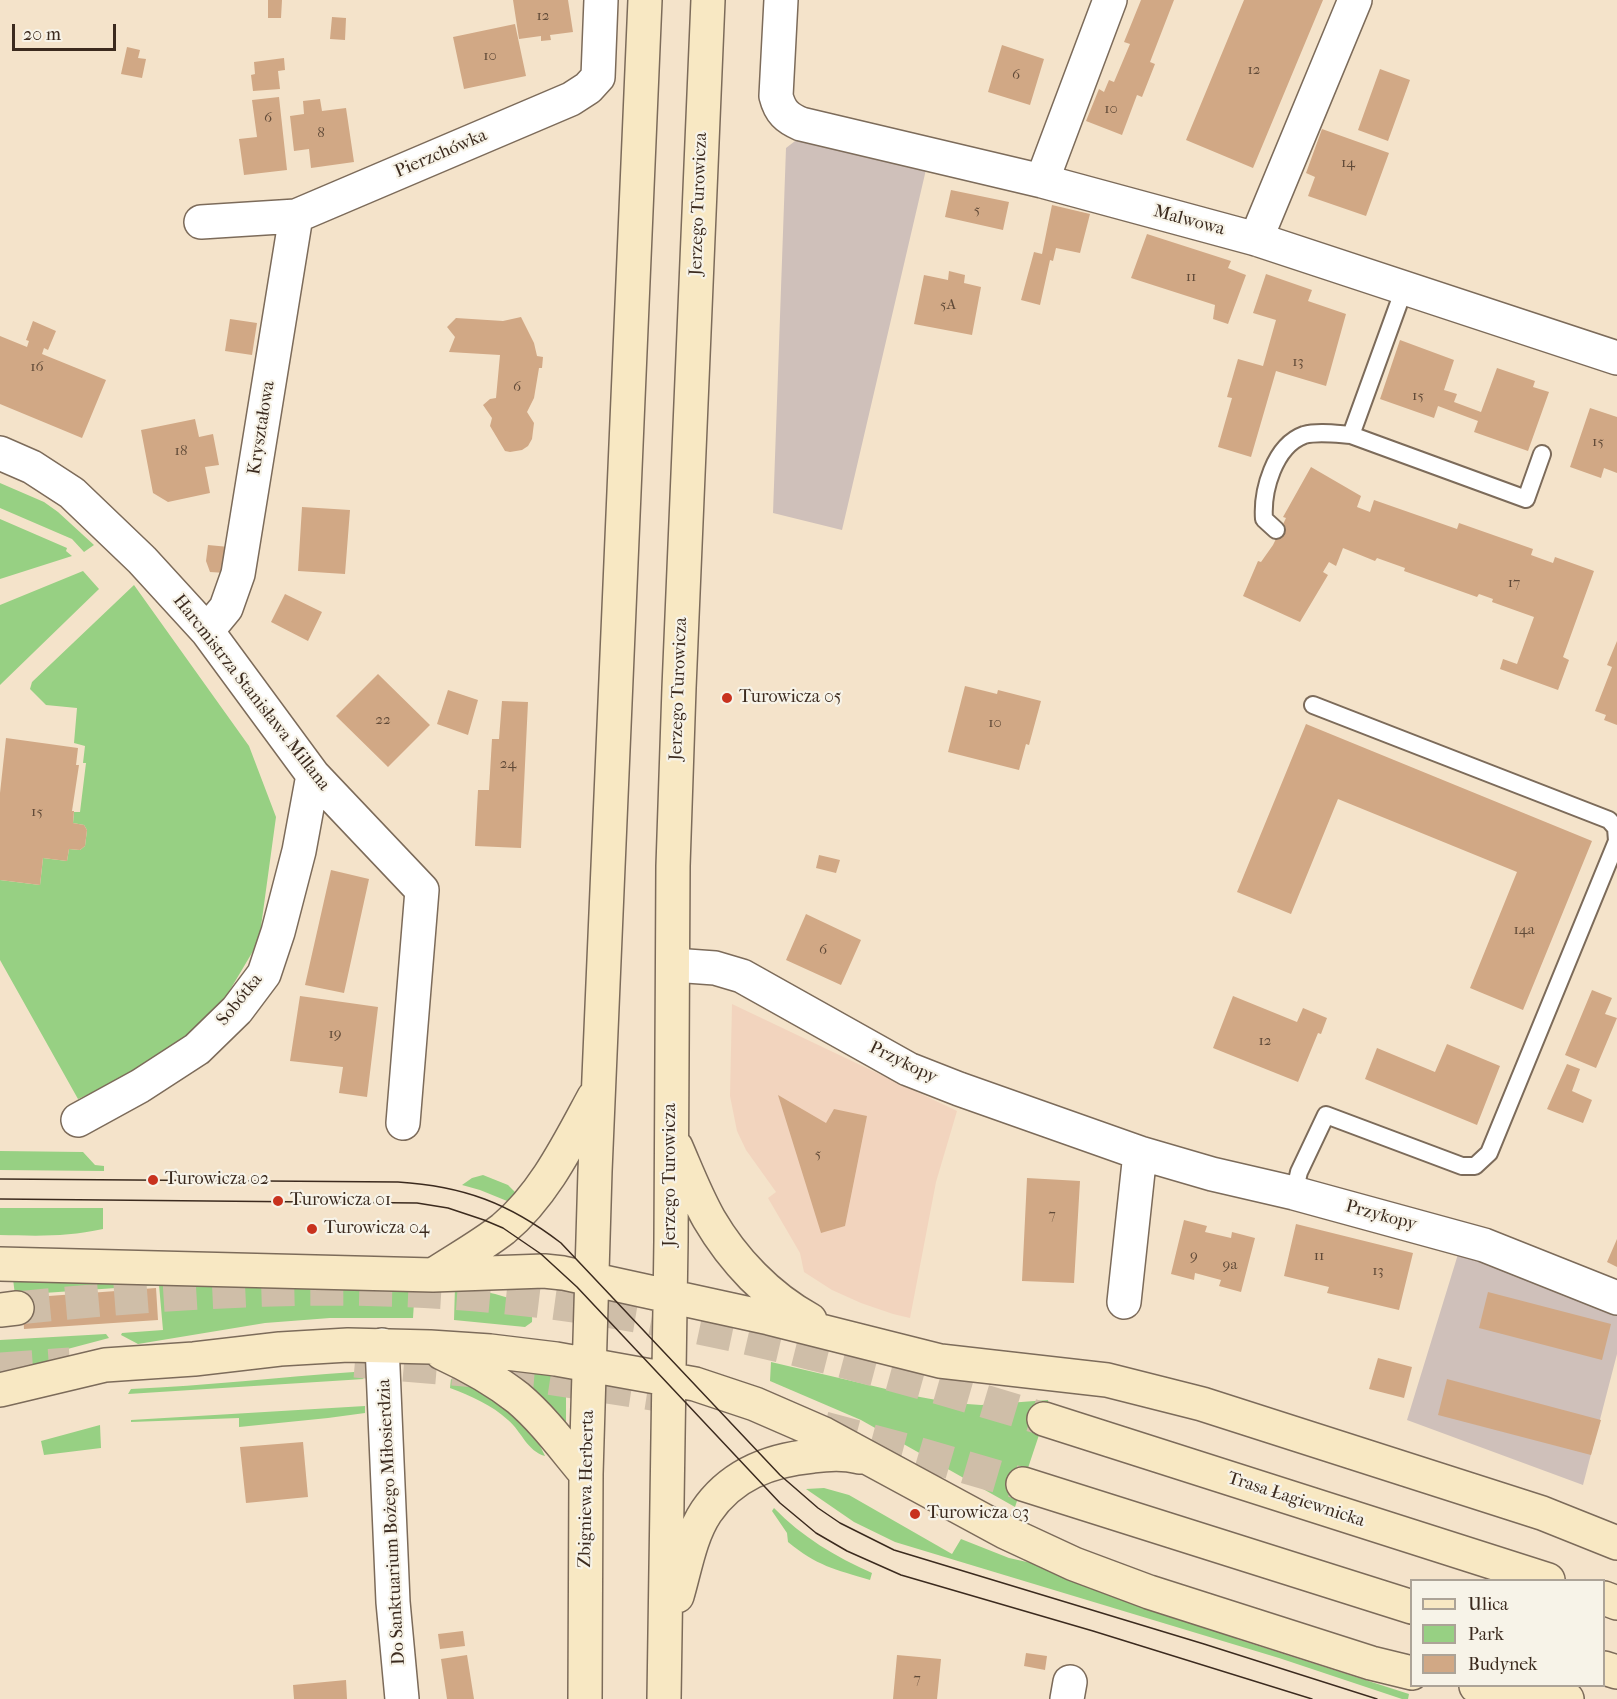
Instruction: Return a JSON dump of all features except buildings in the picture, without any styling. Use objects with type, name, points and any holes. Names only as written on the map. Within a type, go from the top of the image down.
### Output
[{"type":"main road","points":[[591,1278],[645,0]]},
{"type":"main road","name":"Jerzego Turowicza","points":[[669,1379],[674,866],[679,688],[708,0]]},
{"type":"main road","points":[[434,1275],[503,1228],[518,1213],[549,1176],[599,1087]]},
{"type":"main road","points":[[672,1137],[709,1219],[749,1274],[768,1292],[796,1312],[855,1340]]},
{"type":"main road","points":[[0,1264],[434,1275],[544,1271],[591,1278],[940,1361],[1079,1376],[1150,1390],[1202,1404],[1542,1513],[1617,1542]]},
{"type":"main road","name":"Zbigniewa Herberta","points":[[585,1699],[586,1474],[591,1278]]},
{"type":"main road","points":[[0,1390],[45,1378],[124,1363],[194,1359],[280,1349],[382,1345],[490,1351],[589,1365],[695,1384],[755,1404],[825,1434],[1005,1532],[1074,1564],[1149,1592],[1371,1663],[1410,1673]]},
{"type":"main road","points":[[430,1347],[463,1362],[517,1398],[548,1428],[586,1474]]},
{"type":"main road","points":[[663,1699],[669,1379]]},
{"type":"main road","name":"Trasa Łagiewnicka","points":[[1044,1419],[1542,1579]]},
{"type":"main road","points":[[666,1633],[697,1530],[712,1505],[736,1481],[770,1463],[798,1457],[852,1455],[884,1465]]},
{"type":"main road","points":[[1023,1484],[1410,1606]]},
{"type":"main road","points":[[1483,1687],[1567,1699]]},
{"type":"street","name":"Pierzchówka","points":[[201,222],[296,216],[571,99],[588,88],[598,77],[601,0]]},
{"type":"street","name":"Malwowa","points":[[781,0],[776,86],[778,107],[791,119],[801,124],[1042,181],[1256,239],[1617,358]]},
{"type":"street","points":[[1042,181],[1110,0]]},
{"type":"street","points":[[1256,239],[1355,0]]},
{"type":"street","name":"Kryształowa","points":[[207,631],[226,608],[238,574],[296,216]]},
{"type":"street","name":"Harcmistrza Stanisława Millana","points":[[0,453],[32,467],[72,493],[142,560],[207,631],[313,775],[422,890],[403,1123]]},
{"type":"street","name":"Sobótka","points":[[78,1120],[140,1086],[197,1049],[237,1010],[264,974],[278,932],[299,851],[313,775]]},
{"type":"street","name":"Przykopy","points":[[674,965],[715,968],[742,976],[908,1068],[1140,1153],[1484,1245],[1617,1298]]},
{"type":"street","points":[[1124,1302],[1140,1153]]},
{"type":"street","name":"Do Sanktuarium Bożego Miłosierdzia","points":[[382,1345],[393,1602],[402,1699]]},
{"type":"lane","points":[[1351,435],[1404,288]]},
{"type":"lane","points":[[1276,530],[1264,519],[1263,502],[1277,458],[1288,445],[1304,435],[1325,433],[1351,435],[1526,499],[1542,454]]},
{"type":"lane","points":[[1294,1193],[1299,1172],[1326,1115],[1462,1166],[1475,1166],[1489,1153],[1617,841],[1616,828],[1609,820],[1313,705]]},
{"type":"shaded area","points":[[799,138],[928,161],[842,530],[773,513],[786,148]]},
{"type":"shaded area","points":[[732,1004],[957,1111],[936,1182],[910,1318],[861,1303],[832,1290],[804,1272],[800,1253],[768,1198],[776,1192],[746,1150],[737,1131],[730,1096]]},
{"type":"shaded area","points":[[1459,1251],[1617,1314],[1617,1354],[1583,1485],[1407,1420]]},
{"type":"green space","points":[[0,483],[44,502],[94,545],[84,552],[72,539],[0,508]]},
{"type":"green space","points":[[0,519],[67,548],[66,551],[72,556],[0,579]]},
{"type":"green space","points":[[83,571],[99,589],[0,685],[0,605]]},
{"type":"green space","points":[[134,585],[249,746],[276,817],[259,941],[227,995],[175,1049],[124,1079],[78,1099],[0,960],[0,880],[40,885],[43,858],[67,861],[69,849],[80,850],[85,846],[87,830],[84,825],[73,823],[74,812],[80,812],[86,763],[83,763],[85,746],[74,743],[77,708],[46,705],[30,689],[32,682]]},
{"type":"green space","points":[[0,1151],[83,1152],[95,1165],[104,1166],[104,1171],[0,1170]]},
{"type":"green space","points":[[483,1175],[508,1185],[519,1196],[512,1203],[462,1185],[472,1178]]},
{"type":"green space","points":[[0,1208],[103,1208],[103,1229],[64,1235],[0,1235]]},
{"type":"green space","points":[[13,1279],[415,1286],[413,1318],[330,1318],[265,1323],[138,1344],[121,1335],[122,1333],[163,1330],[159,1285],[15,1295]]},
{"type":"green space","points":[[455,1287],[488,1292],[515,1300],[531,1313],[532,1322],[525,1327],[454,1320]]},
{"type":"green space","points":[[106,1334],[109,1338],[60,1351],[51,1366],[0,1381],[0,1340]]},
{"type":"green space","points":[[771,1362],[953,1403],[981,1405],[1048,1400],[1049,1405],[1015,1507],[861,1420],[770,1381]]},
{"type":"green space","points":[[500,1365],[566,1376],[566,1425]]},
{"type":"green space","points":[[354,1372],[364,1379],[128,1394],[131,1389]]},
{"type":"green space","points":[[451,1379],[480,1389],[507,1407],[529,1429],[545,1456],[529,1446],[502,1415],[488,1405],[450,1388]]},
{"type":"green space","points":[[365,1406],[365,1413],[239,1427],[239,1418],[131,1422],[131,1420]]},
{"type":"green space","points":[[100,1425],[101,1448],[44,1455],[41,1441]]},
{"type":"green space","points":[[824,1488],[849,1495],[952,1554],[961,1539],[1009,1558],[1045,1566],[1240,1630],[1237,1639],[1409,1694],[1408,1699],[895,1542],[854,1522],[806,1489]]},
{"type":"green space","points":[[774,1508],[820,1545],[872,1573],[870,1580],[826,1566],[798,1550],[788,1542],[787,1533],[772,1511]]},
{"type":"tunnel","points":[[17,1308],[137,1297],[257,1290],[377,1290],[498,1297],[637,1316],[774,1344],[842,1361],[1044,1419]]},
{"type":"tunnel","points":[[355,1361],[535,1376],[685,1399]]},
{"type":"tunnel","points":[[0,1369],[70,1364]]},
{"type":"tunnel","points":[[824,1428],[1023,1484]]},
{"type":"tram line","points":[[0,1179],[398,1182],[444,1188],[484,1199],[523,1217],[561,1243],[780,1475],[818,1508],[840,1523],[894,1550],[1377,1699]]},
{"type":"tram line","points":[[0,1199],[417,1203],[448,1208],[484,1220],[503,1228],[541,1254],[577,1287],[780,1503],[816,1533],[847,1551],[901,1575],[1093,1631],[1312,1699]]},
{"type":"place","name":"Turowicza 05","points":[[727,698]]},
{"type":"place","name":"Turowicza 02","points":[[153,1180]]},
{"type":"place","name":"Turowicza 01","points":[[278,1201]]},
{"type":"place","name":"Turowicza 04","points":[[312,1229]]},
{"type":"place","name":"Turowicza 03","points":[[915,1514]]}]
